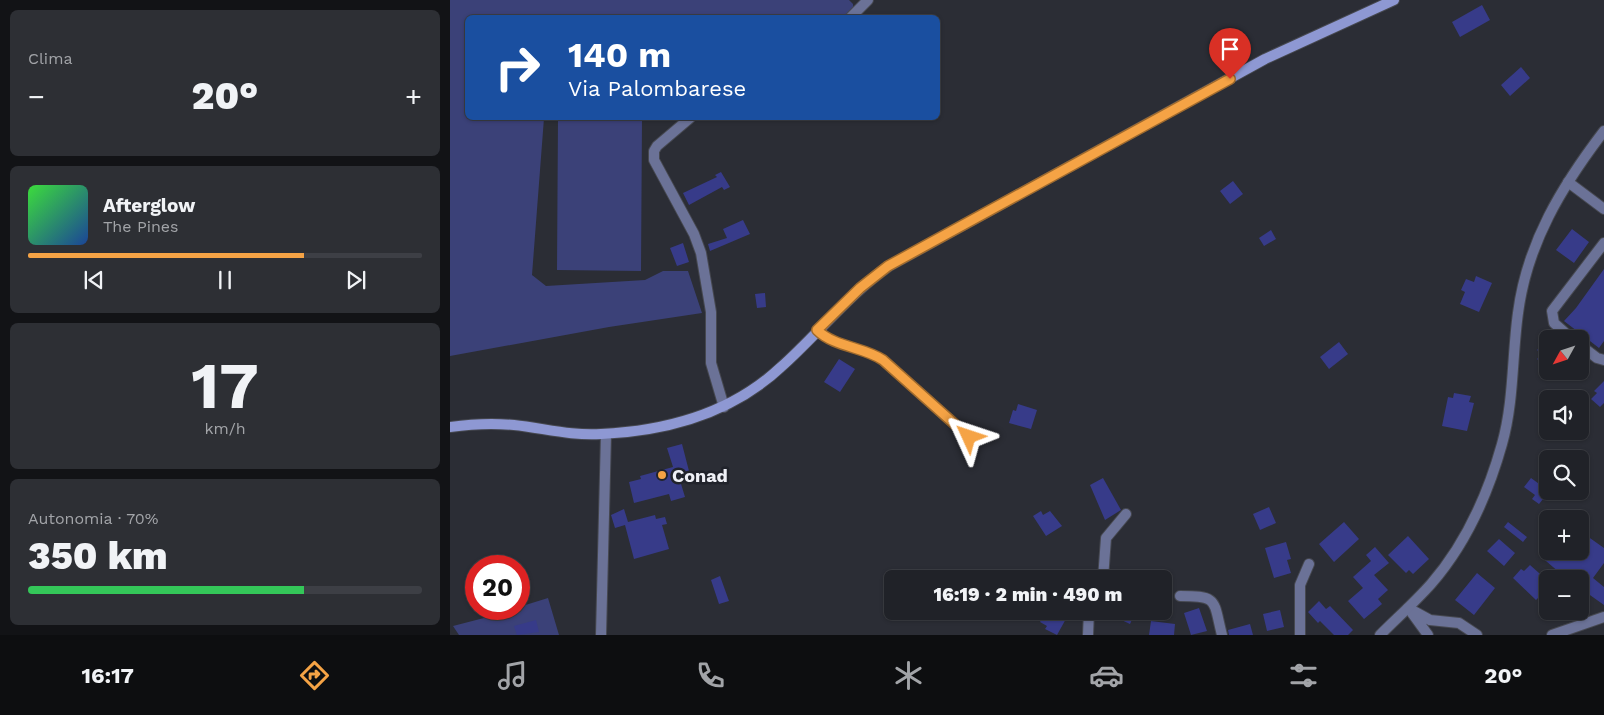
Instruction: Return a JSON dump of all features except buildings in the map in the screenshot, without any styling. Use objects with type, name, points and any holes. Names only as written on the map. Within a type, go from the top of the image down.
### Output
[{"type":"main road","points":[[450,427],[506,425],[571,434],[606,434],[695,418],[724,407],[765,381],[867,282],[902,258],[1265,60],[1394,0]]},
{"type":"street","points":[[853,15],[868,0]]},
{"type":"street","points":[[688,120],[657,146],[654,160],[694,234],[702,260],[711,312],[711,363],[724,407]]},
{"type":"street","points":[[1380,635],[1433,581],[1458,546],[1473,519],[1493,473],[1507,423],[1523,283],[1543,227],[1568,182],[1604,131]]},
{"type":"street","points":[[1568,182],[1604,209]]},
{"type":"street","points":[[1562,330],[1554,323],[1552,311],[1604,243]]},
{"type":"street","points":[[1589,353],[1594,357],[1604,360]]},
{"type":"street","points":[[601,635],[606,434]]},
{"type":"street","points":[[1104,570],[1106,538],[1126,514]]},
{"type":"street","points":[[1300,635],[1299,588],[1301,579],[1310,564]]},
{"type":"street","points":[[1180,596],[1205,596],[1210,599],[1215,606],[1222,635]]},
{"type":"street","points":[[1408,608],[1428,635]]},
{"type":"street","points":[[1408,608],[1430,620],[1459,623],[1477,635]]},
{"type":"street","points":[[1552,635],[1604,617]]},
{"type":"street","points":[[1088,635],[1089,620]]},
{"type":"lane","points":[[817,330],[828,338],[869,352],[883,360],[969,437]]},
{"type":"shaded area","points":[[450,0],[849,0],[853,4],[853,15],[465,15],[465,120],[544,120],[532,275],[546,286],[645,280],[663,271],[688,271],[702,313],[609,327],[450,356]]},
{"type":"shaded area","points":[[558,120],[642,120],[641,271],[557,270]]},
{"type":"shaded area","points":[[548,598],[559,635],[459,635],[453,626],[476,620],[530,620],[530,604]]},
{"type":"place","name":"Conad","points":[[662,475]]},
{"type":"route","points":[[969,437],[875,354],[828,338],[817,330],[860,288],[888,266],[1230,79]]}]
